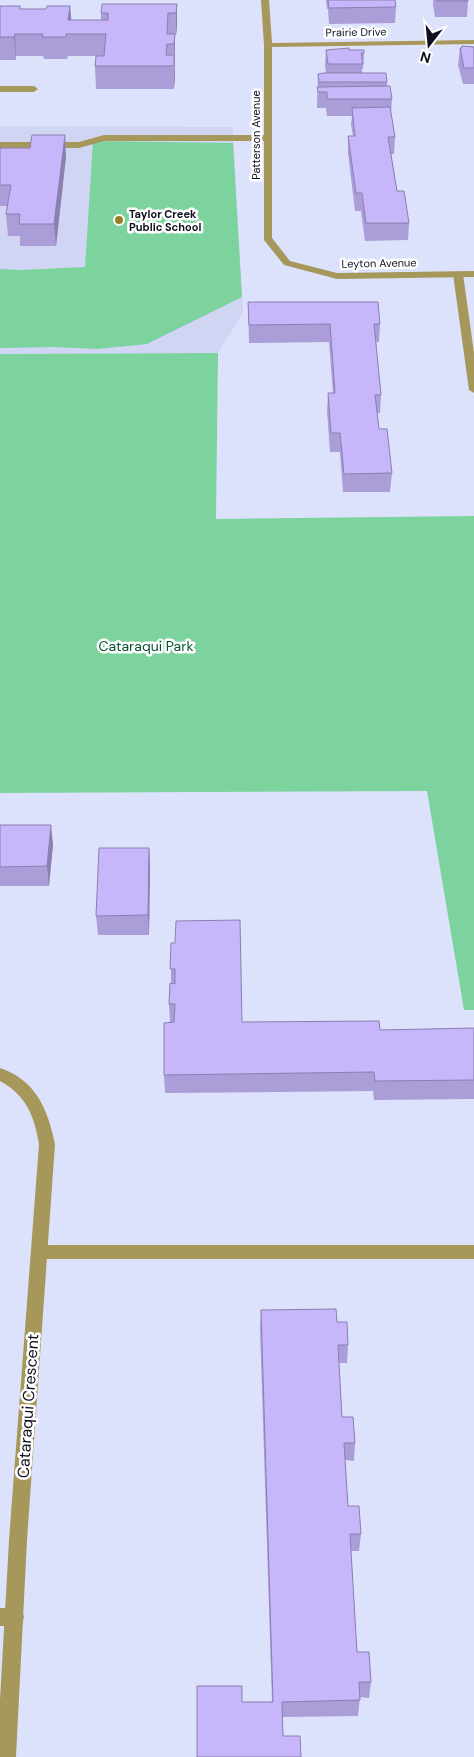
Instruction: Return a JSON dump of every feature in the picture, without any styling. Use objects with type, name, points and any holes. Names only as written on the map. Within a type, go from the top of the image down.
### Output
[{"type":"street","name":"Patterson Avenue","points":[[265,0],[268,45],[267,238],[287,264]]},
{"type":"street","name":"Prairie Drive","points":[[268,45],[474,42]]},
{"type":"street","points":[[0,89],[34,89]]},
{"type":"street","points":[[0,145],[79,145],[104,138],[267,138]]},
{"type":"street","name":"Leyton Avenue","points":[[287,264],[337,276],[474,274]]},
{"type":"street","points":[[458,274],[474,390]]},
{"type":"street","name":"Cataraqui Crescent","points":[[0,1074],[14,1081],[33,1099],[41,1114],[47,1144],[18,1540],[8,1617],[6,1757]]},
{"type":"street","points":[[40,1252],[474,1252]]},
{"type":"shaded area","name":"Taylor Creek Public School","points":[[0,126],[233,127],[243,313],[218,353],[0,354]]},
{"type":"green space","name":"Taylor Creek Public School","points":[[93,141],[233,143],[242,297],[147,344],[97,349],[55,347],[0,348],[0,269],[85,267]]},
{"type":"green space","name":"Cataraqui Park","points":[[218,353],[216,519],[474,516],[474,1010],[464,1010],[427,791],[0,793],[0,354]]},
{"type":"building","points":[[328,0],[395,0],[396,7],[329,8]]},
{"type":"building","points":[[468,0],[468,1],[437,1]]},
{"type":"building","points":[[102,4],[177,4],[176,13],[168,13],[167,34],[175,34],[174,44],[167,44],[166,55],[174,55],[174,66],[95,66],[96,56],[104,56],[106,34],[66,34],[66,37],[42,37],[43,34],[15,34],[14,37],[0,37],[0,6],[20,6],[20,9],[46,9],[47,6],[70,6],[68,20],[108,20],[108,13],[101,13]]},
{"type":"building","points":[[462,46],[474,47],[474,68],[464,68],[460,48]]},
{"type":"building","points":[[349,48],[349,50],[364,50],[364,53],[361,53],[363,64],[328,64],[326,50]]},
{"type":"building","points":[[386,73],[387,82],[319,82],[318,74]]},
{"type":"building","points":[[390,86],[392,99],[327,99],[327,92],[318,92],[317,87]]},
{"type":"building","points":[[390,107],[395,137],[388,137],[397,191],[404,191],[409,223],[366,223],[362,193],[356,193],[348,136],[355,136],[352,108]]},
{"type":"building","points":[[32,135],[65,135],[54,224],[19,224],[20,214],[6,214],[11,185],[0,185],[0,148],[30,148]]},
{"type":"building","points":[[248,302],[378,302],[380,324],[374,324],[381,395],[375,395],[379,429],[387,429],[392,473],[344,474],[340,433],[331,433],[328,393],[335,393],[330,324],[249,325]]},
{"type":"building","points":[[0,825],[51,825],[47,866],[0,867]]},
{"type":"building","points":[[99,848],[149,848],[148,915],[96,916]]},
{"type":"building","points":[[240,920],[242,1022],[379,1021],[380,1030],[474,1028],[474,1080],[375,1081],[374,1072],[164,1075],[164,1023],[174,1022],[175,1004],[169,1004],[170,983],[175,984],[175,969],[170,969],[171,943],[175,943],[176,921]]},
{"type":"building","points":[[336,1309],[337,1322],[347,1322],[348,1345],[338,1345],[342,1417],[353,1417],[355,1443],[344,1443],[348,1506],[359,1506],[361,1534],[350,1534],[357,1652],[369,1652],[371,1682],[359,1682],[360,1700],[282,1702],[283,1736],[300,1736],[301,1757],[197,1757],[197,1686],[242,1686],[242,1702],[273,1702],[261,1310]]},
{"type":"place","name":"Taylor Creek Public School","points":[[119,220]]}]
